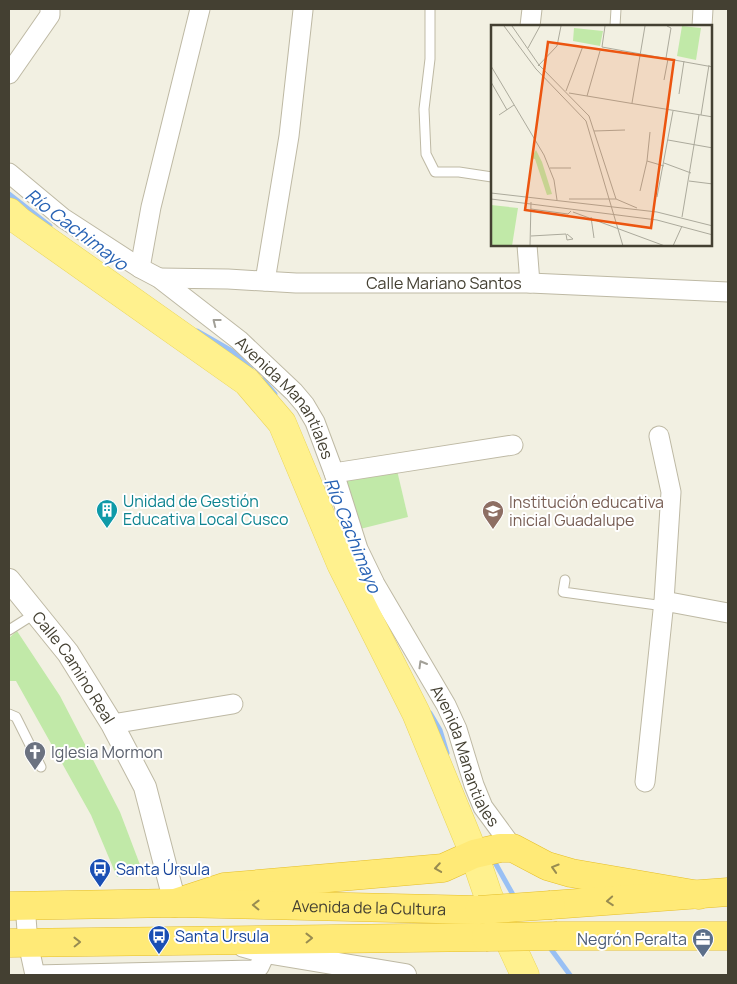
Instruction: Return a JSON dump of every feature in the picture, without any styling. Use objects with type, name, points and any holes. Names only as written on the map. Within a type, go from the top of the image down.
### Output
[{"type":"highway","points":[[175,903],[224,887],[443,868],[493,850],[571,873],[699,895]]},
{"type":"highway","name":"Avenida de la Cultura","points":[[17,906],[175,903],[484,902],[551,905],[728,892]]},
{"type":"highway","name":"Avenida de la Cultura","points":[[18,943],[222,939],[728,936]]},
{"type":"main road","name":"Avenida Manantiales","points":[[12,220],[247,382],[282,423],[341,564],[416,713],[493,850],[484,902],[525,975]]},
{"type":"street","points":[[9,74],[50,15],[50,9]]},
{"type":"street","points":[[140,268],[152,207],[200,9]]},
{"type":"street","points":[[530,25],[532,9]]},
{"type":"street","points":[[702,25],[703,9]]},
{"type":"street","points":[[265,281],[290,136],[303,10]]},
{"type":"street","name":"Avenida Manantiales","points":[[9,173],[63,218],[140,268],[159,278],[239,340],[294,392],[304,405],[314,422],[334,473],[358,549],[375,584],[446,705],[457,729],[474,785],[483,807],[493,850]]},
{"type":"street","points":[[527,246],[530,283]]},
{"type":"street","name":"Calle Mariano Santos","points":[[159,278],[296,283],[530,283],[728,292]]},
{"type":"street","points":[[645,782],[664,604],[671,492],[659,436]]},
{"type":"street","points":[[334,473],[512,445]]},
{"type":"street","name":"Calle Camino Real","points":[[9,580],[68,653],[112,724],[145,787],[175,903]]},
{"type":"street","points":[[664,604],[728,613]]},
{"type":"street","points":[[112,724],[233,704]]},
{"type":"street","points":[[17,906],[18,943],[35,975],[254,970],[259,966],[266,952]]},
{"type":"street","points":[[222,939],[266,952],[392,974]]},
{"type":"lane","points":[[430,9],[430,59],[424,109],[426,154],[435,172],[459,172],[491,177]]},
{"type":"lane","points":[[615,25],[616,9]]},
{"type":"lane","points":[[565,580],[563,592],[664,604]]},
{"type":"lane","points":[[9,630],[36,614]]},
{"type":"lane","points":[[9,714],[16,717],[41,767]]},
{"type":"green space","points":[[396,466],[408,517],[352,531],[337,475]]},
{"type":"green space","points":[[17,631],[60,696],[120,812],[142,870],[117,877],[91,815],[16,681],[9,681],[9,638]]},
{"type":"waterway","name":"Río Cachimayo","points":[[9,194],[50,226]]},
{"type":"waterway","name":"Río Cachimayo","points":[[197,331],[232,351],[251,369]]},
{"type":"waterway","name":"Río Cachimayo","points":[[263,380],[275,394]]},
{"type":"waterway","name":"Río Cachimayo","points":[[430,713],[440,730],[447,753]]},
{"type":"waterway","name":"Río Cachimayo","points":[[493,859],[516,900]]},
{"type":"waterway","name":"Río Cachimayo","points":[[548,945],[570,975]]},
{"type":"place","name":"Unidad de Gestión Educativa Local Cusco","points":[[107,529]]},
{"type":"place","name":"Institución educativa inicial Guadalupe","points":[[493,530]]},
{"type":"place","name":"Iglesia Mormon","points":[[35,771]]},
{"type":"place","name":"Santa Úrsula","points":[[100,888]]},
{"type":"place","name":"Santa Ursula","points":[[159,955]]},
{"type":"place","name":"Negrón Peralta","points":[[703,958]]}]
